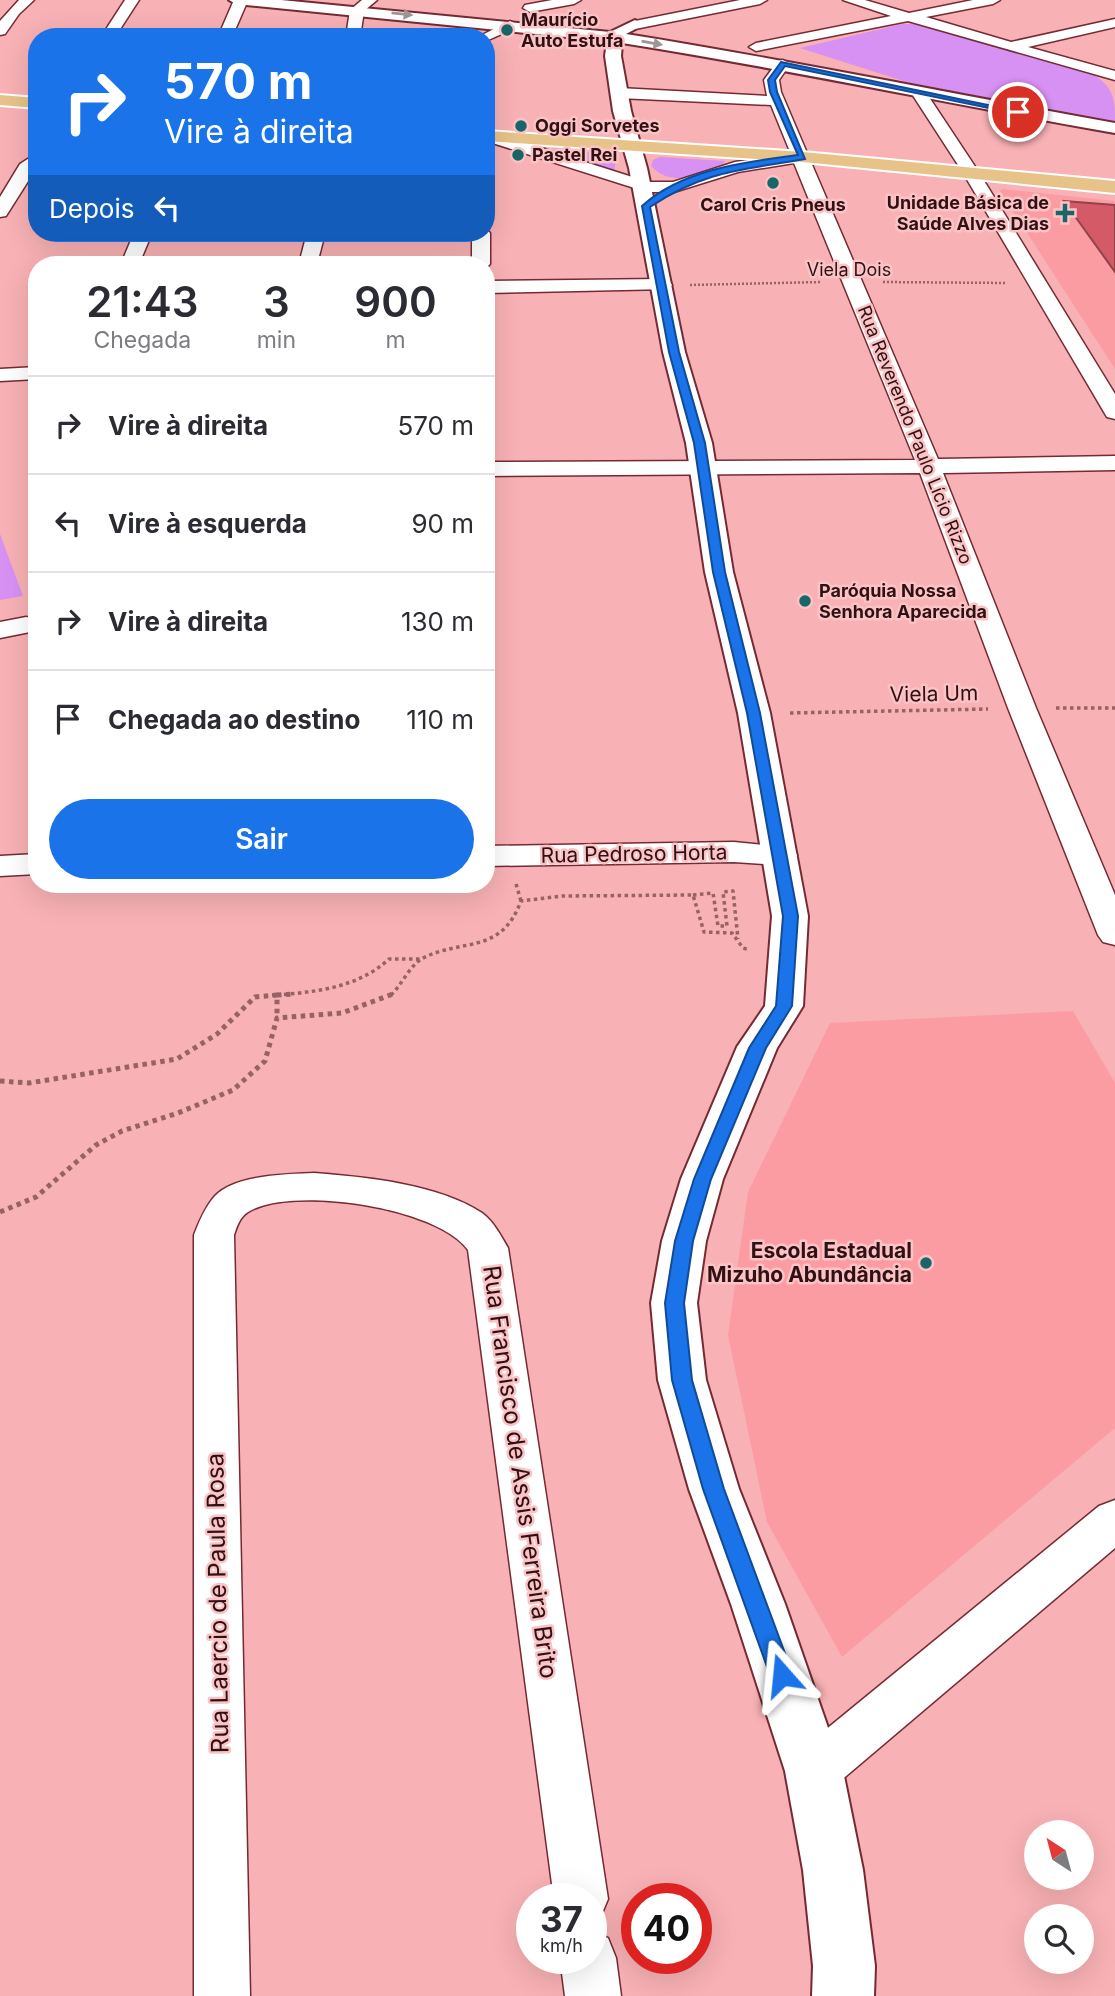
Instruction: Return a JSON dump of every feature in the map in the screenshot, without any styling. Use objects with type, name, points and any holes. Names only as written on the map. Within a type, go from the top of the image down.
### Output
[{"type":"main road","points":[[0,100],[28,102]]},
{"type":"main road","points":[[495,137],[803,157],[1115,187]]},
{"type":"street","points":[[0,31],[14,11],[27,0]]},
{"type":"street","points":[[114,28],[132,0]]},
{"type":"street","points":[[228,28],[238,0],[363,5],[474,28]]},
{"type":"street","points":[[760,0],[635,25],[618,32],[613,56],[629,145],[641,186],[674,352],[699,443],[719,572],[754,713],[790,916],[784,1006],[757,1048],[702,1179],[684,1241],[674,1303],[682,1380],[714,1489],[758,1604],[814,1771],[833,1870],[844,1966],[844,1996]]},
{"type":"street","points":[[850,0],[1115,76]]},
{"type":"street","points":[[756,47],[993,0]]},
{"type":"street","points":[[356,28],[363,5]]},
{"type":"street","points":[[523,8],[573,7]]},
{"type":"street","points":[[610,21],[756,47],[780,59]]},
{"type":"street","points":[[1012,46],[1115,23]]},
{"type":"street","points":[[495,29],[510,25],[780,59],[920,94],[1115,128]]},
{"type":"street","points":[[780,59],[780,50],[794,40]]},
{"type":"street","name":"Rua Reverendo Paulo Lício Rizzo","points":[[780,59],[771,80],[777,101],[803,157],[929,466],[1022,708],[1115,935]]},
{"type":"street","points":[[619,93],[777,101]]},
{"type":"street","points":[[920,94],[970,171],[1115,412]]},
{"type":"street","points":[[495,139],[641,186],[672,187],[734,167],[803,157]]},
{"type":"street","points":[[0,212],[28,166]]},
{"type":"street","points":[[641,186],[672,187]]},
{"type":"street","points":[[495,287],[662,285]]},
{"type":"street","points":[[495,469],[1115,463]]},
{"type":"street","name":"Rua Pedroso Horta","points":[[495,856],[734,852],[781,855]]},
{"type":"street","points":[[0,866],[28,864]]},
{"type":"street","name":"Rua Francisco de Assis Ferreira Brito","points":[[223,1212],[234,1202],[250,1194],[271,1188],[300,1187],[384,1196],[441,1210],[468,1223],[488,1248],[579,1883]]},
{"type":"street","name":"Rua Laercio de Paula Rosa","points":[[222,1996],[214,1236],[223,1212]]},
{"type":"street","points":[[814,1771],[1115,1520]]},
{"type":"street","points":[[591,1974],[593,1996]]},
{"type":"path","name":"Viela Dois","points":[[662,285],[1037,283]]},
{"type":"path","name":"Viela Um","points":[[754,713],[1115,708]]},
{"type":"path","points":[[0,1080],[29,1083],[177,1059],[216,1034],[255,997],[312,993],[367,976],[389,959],[421,959],[491,940],[515,917],[521,899],[713,893],[718,926],[727,926],[723,892],[733,891],[738,940]]},
{"type":"path","points":[[693,895],[704,932],[732,933],[743,948],[759,952]]},
{"type":"path","points":[[277,1018],[342,1013],[392,995],[421,959]]},
{"type":"path","points":[[0,1212],[37,1197],[96,1145],[113,1136],[233,1090],[265,1061],[277,1018],[277,995]]},
{"type":"shaded area","points":[[902,24],[920,24],[1091,73],[1109,88],[1112,94],[1115,124],[944,94],[800,48]]},
{"type":"shaded area","points":[[552,148],[617,155],[614,171]]},
{"type":"shaded area","points":[[660,157],[725,161],[720,169],[675,178],[658,172],[651,166],[653,160]]},
{"type":"shaded area","points":[[1002,189],[1115,201],[1115,369],[1000,191]]},
{"type":"shaded area","points":[[0,534],[23,596],[0,600]]},
{"type":"shaded area","name":"Escola Estadual Mizuho Abundância","points":[[1073,1011],[1115,1083],[1115,1428],[842,1657],[767,1522],[728,1335],[748,1192],[830,1023]]},
{"type":"building","points":[[1064,201],[1115,205],[1115,272]]},
{"type":"place","name":"Maurício Auto Estufa","points":[[507,30]]},
{"type":"place","name":"Oggi Sorvetes","points":[[521,126]]},
{"type":"place","name":"Pastel Rei","points":[[518,155]]},
{"type":"place","name":"Carol Cris Pneus","points":[[773,183]]},
{"type":"place","name":"Unidade Básica de Saúde Alves Dias","points":[[1065,213]]},
{"type":"place","name":"Paróquia Nossa Senhora Aparecida","points":[[805,601]]},
{"type":"place","name":"Escola Estadual Mizuho Abundância","points":[[926,1263]]},
{"type":"route","points":[[782,1675],[714,1489],[682,1380],[674,1303],[684,1241],[702,1179],[757,1048],[784,1006],[790,916],[754,713],[719,572],[699,443],[674,352],[646,206],[674,187],[710,174],[754,163],[803,157],[773,92],[771,80],[783,64],[1018,112]]}]
